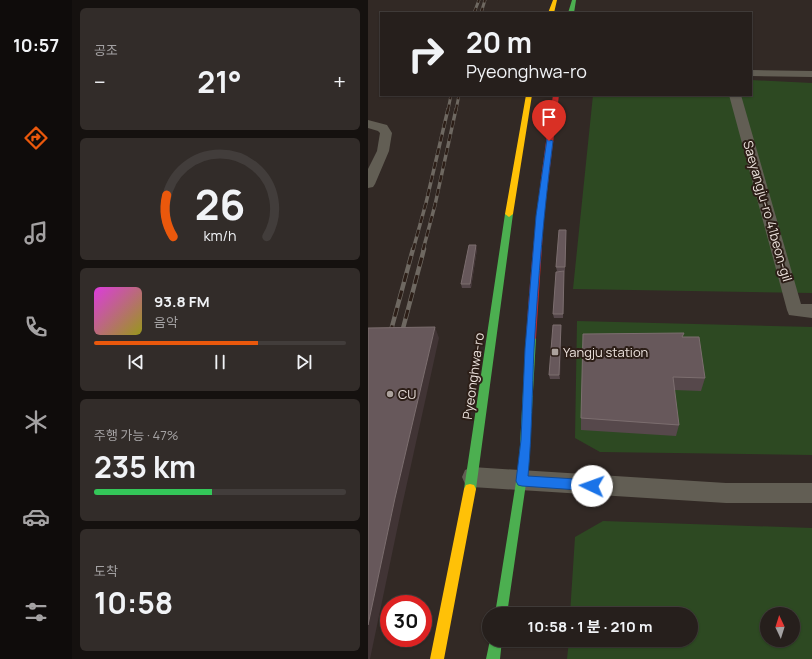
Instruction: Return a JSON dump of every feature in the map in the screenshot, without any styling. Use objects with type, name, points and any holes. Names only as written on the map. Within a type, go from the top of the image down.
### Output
[{"type":"main road","points":[[551,12],[555,0]]},
{"type":"main road","points":[[571,12],[574,0]]},
{"type":"main road","name":"Pyeonghwa-ro","points":[[437,659],[472,478],[510,204],[529,96]]},
{"type":"main road","points":[[502,607],[522,481],[526,440],[530,349],[540,216],[556,96]]},
{"type":"main road","points":[[493,659],[495,647]]},
{"type":"street","points":[[752,73],[812,74]]},
{"type":"street","name":"Saeyangju-ro 41beon-gil","points":[[735,96],[795,310],[812,311]]},
{"type":"street","points":[[368,124],[383,128],[386,133],[383,150],[368,184]]},
{"type":"street","points":[[472,478],[726,493],[812,493]]},
{"type":"green space","points":[[752,80],[812,83],[812,293],[573,289],[593,96],[752,96]]},
{"type":"green space","points":[[577,321],[812,327],[812,455],[600,452],[575,438]]},
{"type":"green space","points":[[603,521],[812,528],[812,659],[567,659],[568,647],[698,647],[698,607],[570,607],[575,537]]},
{"type":"building","points":[[559,230],[566,230],[565,267],[556,267]]},
{"type":"building","points":[[469,245],[476,245],[470,284],[461,284]]},
{"type":"building","points":[[564,271],[563,314],[553,314],[556,272]]},
{"type":"building","points":[[553,325],[561,325],[559,375],[549,375]]},
{"type":"building","points":[[435,327],[395,498],[368,625],[368,328]]},
{"type":"building","points":[[684,333],[682,337],[699,337],[705,378],[673,377],[679,425],[581,418],[583,334]]},
{"type":"railway","points":[[474,12],[479,0]]},
{"type":"railway","points":[[481,12],[485,0]]},
{"type":"railway","points":[[448,110],[451,96]]},
{"type":"railway","points":[[456,110],[459,96]]},
{"type":"railway","points":[[413,250],[426,203],[448,109]]},
{"type":"railway","points":[[423,250],[435,205],[456,109]]},
{"type":"railway","points":[[390,334],[413,249]]},
{"type":"railway","points":[[401,336],[424,249]]},
{"type":"traffic: fast","points":[[571,12],[574,0]]},
{"type":"traffic: fast","points":[[470,489],[509,214]]},
{"type":"traffic: fast","points":[[502,607],[524,463],[531,338]]},
{"type":"traffic: fast","points":[[493,659],[495,647]]},
{"type":"traffic: slow","points":[[551,12],[555,0]]},
{"type":"traffic: slow","points":[[509,214],[529,96]]},
{"type":"traffic: slow","points":[[437,659],[470,489]]},
{"type":"traffic: jam","points":[[531,338],[540,216],[556,96]]},
{"type":"place","name":"Yangju station","points":[[555,352]]},
{"type":"place","name":"CU","points":[[390,394]]},
{"type":"route","points":[[549,141],[540,216],[530,349],[526,440],[522,481],[592,486]]}]
